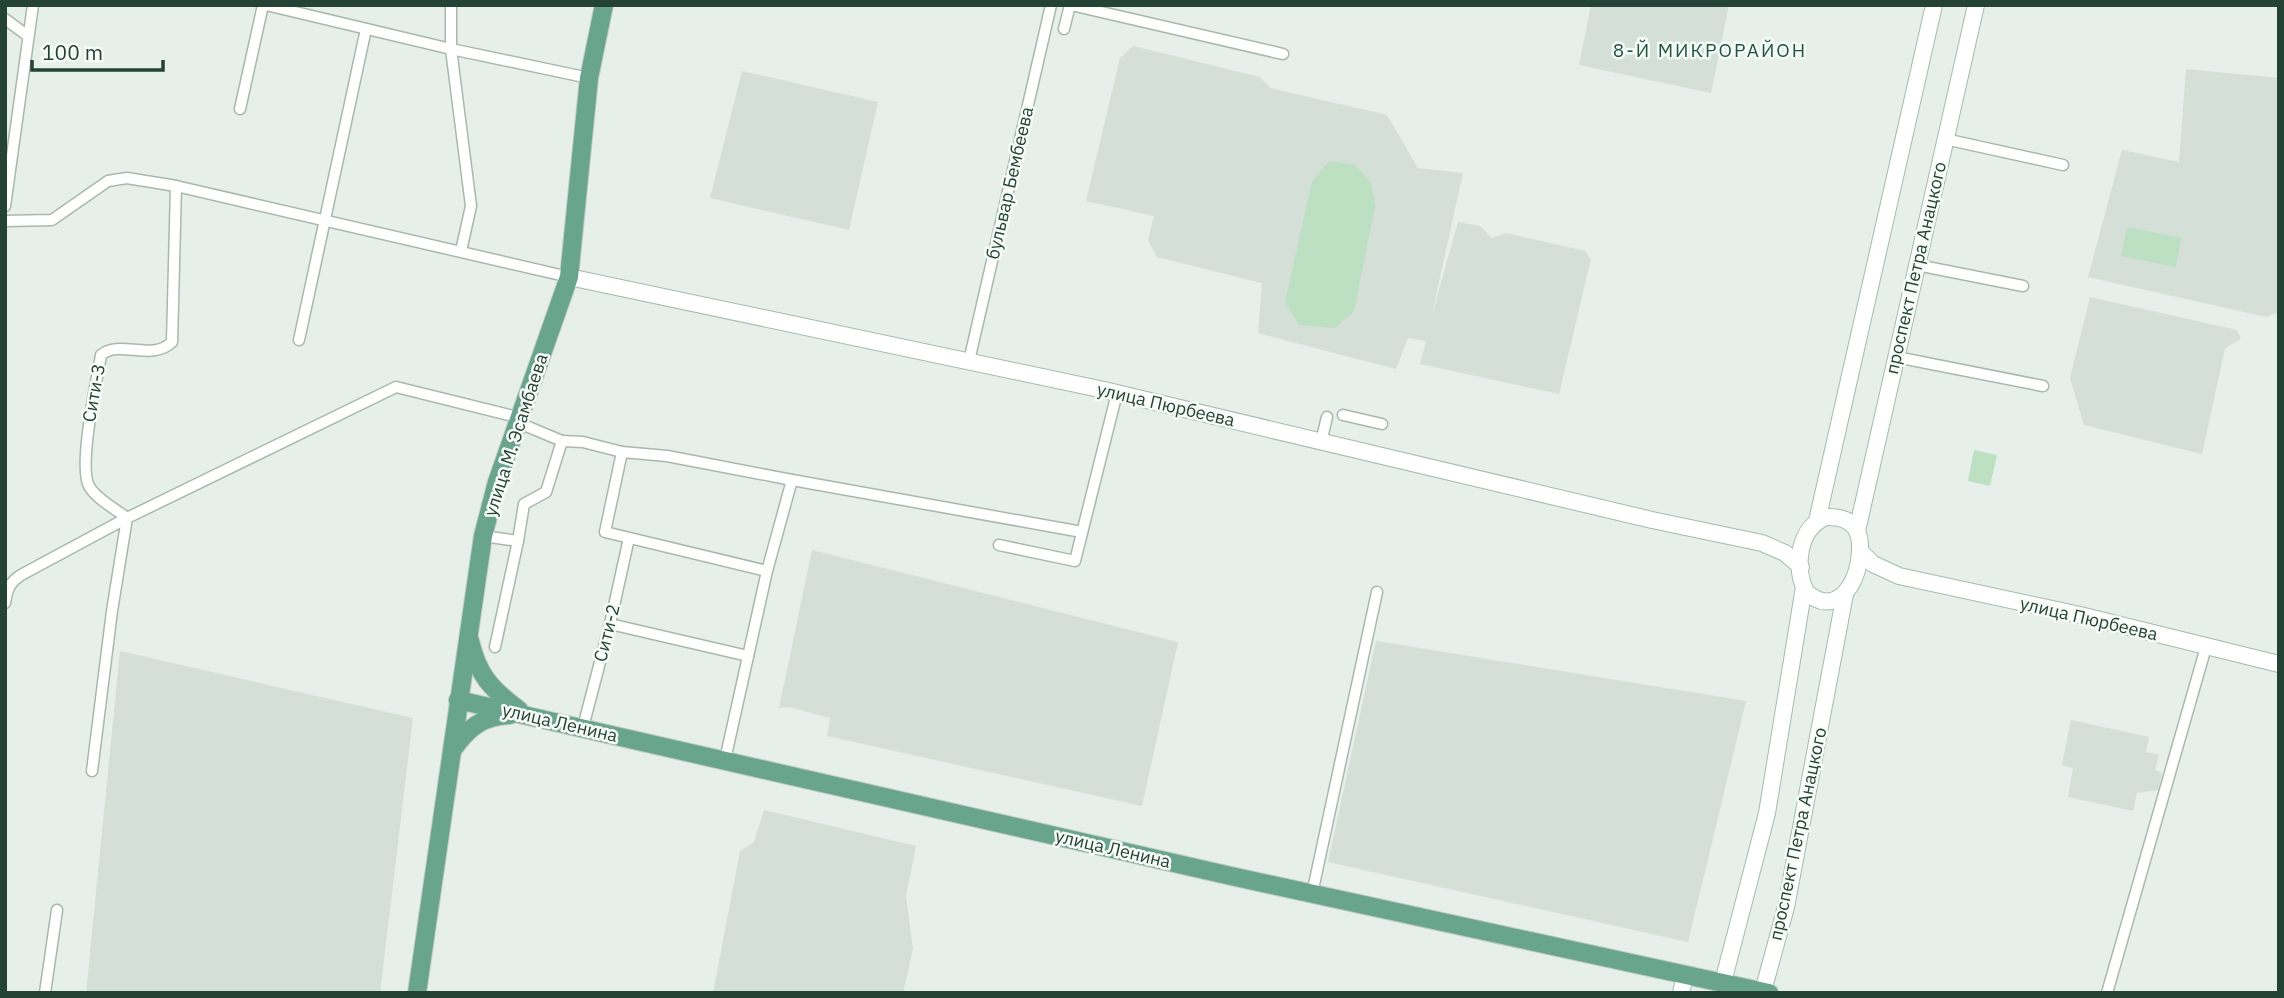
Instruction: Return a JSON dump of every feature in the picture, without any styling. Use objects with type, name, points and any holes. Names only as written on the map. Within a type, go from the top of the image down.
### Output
[{"type":"main road","name":"улица М. Эсамбаева","points":[[417,993],[483,536],[496,482],[520,421],[569,277],[589,78],[604,5]]},
{"type":"main road","points":[[1762,543],[1789,542],[1804,536],[1816,521],[1934,5]]},
{"type":"main road","name":"проспект Петра Анацкого","points":[[1857,531],[1976,5]]},
{"type":"main road","name":"улица Пюрбеева","points":[[569,277],[1117,393],[1652,520],[1762,543]]},
{"type":"main road","points":[[1816,521],[1835,517],[1845,520],[1857,531],[1862,542],[1850,587]]},
{"type":"main road","points":[[1804,536],[1801,567],[1804,587],[1810,595],[1819,600],[1829,601],[1871,577],[1899,576]]},
{"type":"main road","points":[[1762,543],[1785,553],[1801,567]]},
{"type":"main road","points":[[1860,551],[1873,564],[1899,576]]},
{"type":"main road","name":"улица Пюрбеева","points":[[1899,576],[2080,615],[2279,664]]},
{"type":"main road","name":"проспект Петра Анацкого","points":[[1723,982],[1768,813],[1804,587]]},
{"type":"main road","name":"проспект Петра Анацкого","points":[[1766,992],[1850,587]]},
{"type":"main road","points":[[469,634],[477,667],[484,679],[524,714]]},
{"type":"main road","name":"улица Ленина","points":[[458,700],[1312,894],[1766,992]]},
{"type":"main road","points":[[451,751],[477,723],[500,715],[524,714]]},
{"type":"main road","points":[[1682,993],[1685,975]]},
{"type":"street","points":[[5,206],[10,143],[33,5]]},
{"type":"street","points":[[240,109],[265,5],[452,50],[589,78]]},
{"type":"street","points":[[451,5],[452,50],[471,205],[461,251]]},
{"type":"street","name":"бульвар Бембеева","points":[[969,361],[1051,5]]},
{"type":"street","points":[[1064,29],[1070,5],[1283,54]]},
{"type":"street","points":[[5,19],[28,36]]},
{"type":"street","points":[[299,340],[366,29]]},
{"type":"street","points":[[1945,139],[2063,165]]},
{"type":"street","points":[[5,221],[52,220],[108,181],[127,178],[176,186],[569,277]]},
{"type":"street","name":"Сити-3","points":[[127,518],[89,487],[86,477],[88,426],[101,355],[111,350],[160,350],[172,342],[176,186]]},
{"type":"street","points":[[1917,265],[2023,286]]},
{"type":"street","points":[[1896,357],[2043,386]]},
{"type":"street","points":[[5,604],[7,590],[13,581],[127,518],[396,387],[520,421],[562,441],[583,442],[622,452],[667,456],[1082,532]]},
{"type":"street","points":[[999,545],[1074,561],[1117,393]]},
{"type":"street","points":[[1343,415],[1382,424]]},
{"type":"street","points":[[1321,442],[1327,417]]},
{"type":"street","points":[[495,648],[524,504],[546,492],[562,441]]},
{"type":"street","points":[[622,452],[605,532],[767,571]]},
{"type":"street","points":[[725,760],[767,571],[792,480]]},
{"type":"street","points":[[92,771],[112,611],[127,518]]},
{"type":"street","points":[[483,536],[518,541]]},
{"type":"street","name":"Сити-2","points":[[583,727],[629,538]]},
{"type":"street","points":[[1312,894],[1377,592]]},
{"type":"street","points":[[610,624],[748,656]]},
{"type":"street","points":[[2107,993],[2206,647]]},
{"type":"street","points":[[45,993],[57,910]]},
{"type":"shaded area","points":[[1591,5],[1729,5],[1711,93],[1579,65]]},
{"type":"shaded area","points":[[1133,46],[1260,77],[1270,88],[1387,115],[1418,168],[1463,173],[1431,318],[1458,222],[1480,226],[1492,238],[1507,233],[1585,251],[1591,259],[1559,394],[1420,364],[1426,341],[1408,338],[1396,369],[1258,333],[1262,283],[1157,257],[1148,240],[1154,216],[1086,201],[1120,58]]},
{"type":"shaded area","points":[[2186,69],[2279,78],[2279,312],[2266,317],[2088,277],[2122,150],[2179,162]]},
{"type":"shaded area","points":[[742,71],[878,102],[849,230],[710,198]]},
{"type":"shaded area","points":[[2090,297],[2237,330],[2241,339],[2225,348],[2202,454],[2084,425],[2070,378]]},
{"type":"shaded area","points":[[812,550],[1178,642],[1142,806],[827,736],[830,718],[789,707],[779,708]]},
{"type":"shaded area","points":[[1376,641],[1746,701],[1688,942],[1328,862]]},
{"type":"shaded area","points":[[120,651],[413,718],[380,993],[86,993]]},
{"type":"shaded area","points":[[2071,720],[2149,737],[2146,752],[2159,755],[2155,770],[2162,773],[2158,790],[2137,793],[2133,811],[2068,797],[2073,768],[2062,765]]},
{"type":"shaded area","points":[[764,810],[916,846],[906,896],[913,949],[903,993],[713,993],[740,851],[754,842]]},
{"type":"green space","points":[[1330,161],[1355,165],[1371,183],[1375,206],[1354,311],[1335,328],[1299,325],[1285,302],[1312,181]]},
{"type":"green space","points":[[2127,227],[2181,238],[2176,267],[2121,256]]},
{"type":"green space","points":[[1974,450],[1997,455],[1990,486],[1968,481]]},
{"type":"district","name":"8-Й МИКРОРАЙОН","points":[[1710,50]]}]
